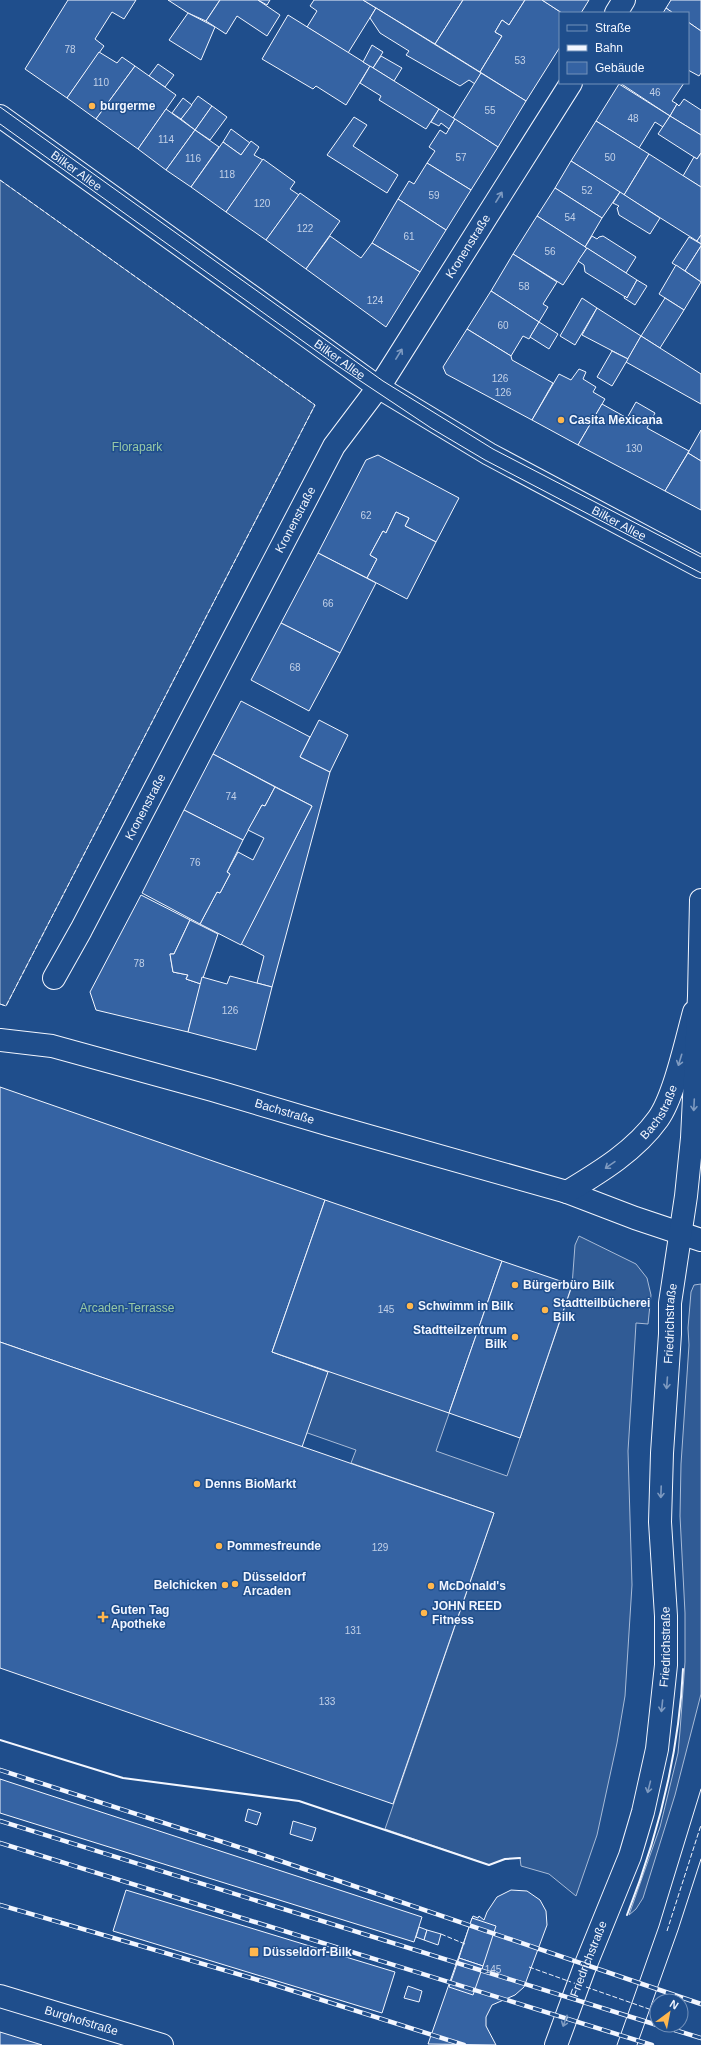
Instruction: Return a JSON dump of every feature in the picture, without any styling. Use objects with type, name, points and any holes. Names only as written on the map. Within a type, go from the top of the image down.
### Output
[{"type":"street","points":[[617,12],[624,0]]},
{"type":"street","name":"Kronenstraße","points":[[54,978],[85,923],[334,446],[378,387],[571,84]]},
{"type":"street","name":"Bilker Allee","points":[[0,116],[378,387],[489,454],[701,567]]},
{"type":"street","points":[[699,996],[701,900]]},
{"type":"street","name":"Bachstraße","points":[[567,1192],[623,1155],[659,1118],[669,1096],[699,996]]},
{"type":"street","name":"Friedrichstraße","points":[[556,2045],[584,1968],[630,1856],[655,1761],[666,1665],[666,1616],[660,1522],[662,1453],[670,1334],[670,1303],[692,1138],[699,996]]},
{"type":"street","name":"Bachstraße","points":[[0,1040],[32,1043],[69,1050],[567,1192],[635,1218],[701,1240]]},
{"type":"street","name":"Burghofstraße","points":[[0,1996],[162,2045]]},
{"type":"shaded area","name":"Florapark","points":[[0,180],[315,405],[6,1006],[0,1004]]},
{"type":"shaded area","points":[[579,1236],[636,1264],[647,1278],[651,1295],[648,1324],[636,1323],[628,1451],[632,1585],[625,1696],[617,1743],[597,1835],[576,1896],[549,1874],[521,1866],[520,1858],[505,1859],[489,1865],[385,1829],[494,1513],[351,1463],[356,1450],[0,1325],[467,1362],[436,1451],[507,1476],[572,1286],[575,1245]]},
{"type":"shaded area","points":[[701,1284],[701,1694],[675,1795],[643,1898],[636,1909],[629,1915],[660,1827],[678,1753],[685,1662],[685,1613],[680,1516],[681,1464],[691,1292],[694,1285]]},
{"type":"building","points":[[68,0],[136,0],[124,19],[112,12],[95,39],[104,46],[67,98],[25,69]]},
{"type":"building","points":[[168,0],[220,0],[206,21],[188,13]]},
{"type":"building","points":[[220,0],[258,0],[280,15],[267,36],[237,16],[226,34],[206,21]]},
{"type":"building","points":[[258,0],[270,0],[267,5]]},
{"type":"building","points":[[314,0],[363,0],[376,8],[348,53],[307,27],[317,11],[310,6]]},
{"type":"building","points":[[363,0],[463,0],[435,44]]},
{"type":"building","points":[[463,0],[525,0],[509,25],[502,20],[495,32],[502,36],[480,72],[435,44]]},
{"type":"building","points":[[525,0],[542,0],[560,12],[559,12],[559,49],[526,101],[480,72],[502,36],[495,32],[502,20],[509,25]]},
{"type":"building","points":[[542,0],[589,0],[582,12],[560,12]]},
{"type":"building","points":[[671,0],[701,0],[701,31],[689,23],[689,12],[672,12],[666,8]]},
{"type":"building","points":[[376,8],[481,73],[475,84],[469,80],[460,86],[406,55],[409,51],[380,33],[370,18]]},
{"type":"building","points":[[666,8],[672,12],[664,12]]},
{"type":"building","points":[[188,13],[215,27],[201,60],[169,40]]},
{"type":"building","points":[[288,15],[370,66],[346,105],[316,86],[313,89],[262,59]]},
{"type":"building","points":[[689,23],[701,31],[701,73],[699,76],[689,71]]},
{"type":"building","points":[[372,45],[383,52],[373,68],[363,62]]},
{"type":"building","points":[[99,52],[117,63],[122,57],[135,66],[96,119],[67,98]]},
{"type":"building","points":[[381,56],[402,68],[394,81],[373,68]]},
{"type":"building","points":[[158,64],[174,75],[165,87],[149,76]]},
{"type":"building","points":[[135,66],[176,95],[138,149],[96,119]]},
{"type":"building","points":[[370,66],[439,109],[426,129],[379,100],[381,96],[360,83]]},
{"type":"building","points":[[481,73],[526,101],[498,147],[453,118]]},
{"type":"building","points":[[619,84],[670,116],[663,127],[655,122],[639,148],[596,121]]},
{"type":"building","points":[[622,84],[683,84],[672,101],[677,104],[670,116]]},
{"type":"building","points":[[198,96],[212,106],[195,130],[181,119]]},
{"type":"building","points":[[183,98],[192,105],[181,119],[172,113]]},
{"type":"building","points":[[684,99],[701,110],[701,135],[670,116],[677,104],[679,106]]},
{"type":"building","points":[[212,106],[227,117],[210,140],[195,130]]},
{"type":"building","points":[[166,109],[195,130],[166,170],[138,149]]},
{"type":"building","points":[[439,109],[455,119],[449,129],[441,123],[439,126],[431,122]]},
{"type":"building","points":[[670,116],[701,135],[701,153],[697,159],[658,134]]},
{"type":"building","points":[[354,117],[367,125],[353,146],[398,175],[387,193],[327,155]]},
{"type":"building","points":[[455,119],[498,147],[471,190],[427,163],[435,151],[429,147],[440,130],[446,134]]},
{"type":"building","points":[[596,121],[649,154],[624,195],[571,161]]},
{"type":"building","points":[[231,129],[250,143],[241,155],[223,142]]},
{"type":"building","points":[[195,130],[219,147],[191,187],[166,170]]},
{"type":"building","points":[[251,141],[259,147],[254,155],[263,160],[226,212],[191,187],[223,142],[241,155]]},
{"type":"building","points":[[701,153],[701,187],[683,176],[694,157],[697,159]]},
{"type":"building","points":[[649,154],[701,187],[701,235],[697,241],[624,195]]},
{"type":"building","points":[[263,159],[295,182],[290,189],[299,195],[266,240],[226,212]]},
{"type":"building","points":[[571,161],[620,192],[602,218],[555,188]]},
{"type":"building","points":[[427,163],[471,190],[446,230],[398,199],[409,181],[414,184]]},
{"type":"building","points":[[555,188],[602,218],[585,247],[537,216]]},
{"type":"building","points":[[620,192],[660,218],[650,234],[619,215],[617,208],[619,206],[613,203]]},
{"type":"building","points":[[300,193],[340,221],[306,269],[266,240]]},
{"type":"building","points":[[398,199],[446,230],[420,272],[372,243]]},
{"type":"building","points":[[537,216],[587,248],[563,285],[513,254]]},
{"type":"building","points":[[701,235],[701,244],[697,241]]},
{"type":"building","points":[[330,236],[361,258],[372,243],[420,272],[386,327],[306,269]]},
{"type":"building","points":[[592,236],[597,239],[603,236],[636,257],[626,273],[585,247]]},
{"type":"building","points":[[689,237],[701,244],[701,246],[685,271],[672,263]]},
{"type":"building","points":[[701,246],[701,282],[685,271]]},
{"type":"building","points":[[587,248],[637,280],[627,298],[585,272],[584,265],[578,261]]},
{"type":"building","points":[[513,254],[557,282],[543,304],[548,307],[539,322],[491,291]]},
{"type":"building","points":[[676,265],[701,282],[684,310],[659,294]]},
{"type":"building","points":[[637,280],[647,286],[635,305],[624,298],[625,296],[627,298]]},
{"type":"building","points":[[491,291],[539,322],[529,339],[523,336],[511,356],[467,329]]},
{"type":"building","points":[[582,298],[597,308],[575,345],[560,336]]},
{"type":"building","points":[[665,298],[684,310],[660,348],[641,336]]},
{"type":"building","points":[[597,308],[641,336],[628,359],[582,335]]},
{"type":"building","points":[[539,322],[558,334],[549,349],[530,337]]},
{"type":"building","points":[[467,329],[511,356],[512,360],[553,383],[532,420],[446,374],[443,367]]},
{"type":"building","points":[[641,336],[701,374],[701,404],[626,362]]},
{"type":"building","points":[[612,351],[628,359],[612,386],[597,377]]},
{"type":"building","points":[[579,369],[586,372],[583,379],[596,387],[593,392],[605,399],[578,445],[532,420],[559,374],[571,380]]},
{"type":"building","points":[[636,402],[655,413],[647,428],[689,451],[665,491],[578,445],[602,404],[627,418]]},
{"type":"building","points":[[701,430],[701,461],[688,453]]},
{"type":"building","points":[[688,453],[701,461],[701,510],[665,491]]},
{"type":"building","points":[[378,455],[459,498],[436,542],[405,526],[409,518],[396,512],[386,533],[383,531],[370,555],[377,559],[367,578],[318,553],[366,460]]},
{"type":"building","points":[[396,512],[409,518],[405,526],[436,542],[407,599],[367,578],[377,559],[370,555],[383,531],[386,533]]},
{"type":"building","points":[[318,553],[376,583],[340,653],[281,623]]},
{"type":"building","points":[[281,623],[340,653],[309,711],[251,680]]},
{"type":"building","points":[[241,701],[310,737],[300,757],[330,772],[272,987],[257,983],[264,956],[241,944],[312,806],[213,754]]},
{"type":"building","points":[[319,720],[348,735],[330,772],[300,757]]},
{"type":"building","points":[[213,754],[275,787],[265,806],[262,805],[243,840],[184,810]]},
{"type":"building","points":[[275,787],[312,806],[241,945],[200,924],[217,892],[220,893],[230,874],[227,872],[238,852],[253,860],[264,838],[248,830],[262,805],[265,806]]},
{"type":"building","points":[[184,810],[243,840],[227,872],[230,874],[220,893],[217,892],[200,924],[142,893]]},
{"type":"building","points":[[141,895],[190,920],[174,954],[170,954],[173,972],[188,975],[186,979],[201,984],[188,1032],[96,1010],[90,992]]},
{"type":"building","points":[[190,920],[218,934],[201,984],[186,979],[188,975],[173,972],[170,954],[174,954]]},
{"type":"building","points":[[230,976],[272,987],[256,1050],[188,1032],[202,977],[227,984]]},
{"type":"building","points":[[0,1087],[325,1200],[272,1352],[328,1372],[302,1447],[0,1342]]},
{"type":"building","points":[[325,1200],[502,1261],[449,1413],[272,1352]]},
{"type":"building","name":"Stadtteilzentrum Bilk","points":[[502,1261],[572,1285],[520,1438],[449,1413]]},
{"type":"building","name":"Düsseldorf Arcaden","points":[[0,1342],[494,1513],[393,1804],[0,1668]]},
{"type":"building","points":[[0,1779],[422,1917],[414,1942],[0,1813]]},
{"type":"building","points":[[248,1809],[261,1813],[257,1825],[245,1821]]},
{"type":"building","points":[[293,1821],[316,1828],[312,1841],[290,1834]]},
{"type":"building","points":[[126,1890],[395,1972],[382,2013],[113,1931]]},
{"type":"building","points":[[511,1890],[527,1891],[540,1900],[546,1911],[547,1925],[524,1987],[515,1995],[492,2005],[486,2017],[486,2026],[496,2045],[428,2044],[473,1916],[478,1918],[479,1916],[484,1920],[487,1912],[497,1897]]},
{"type":"building","points":[[472,1918],[496,1926],[483,1966],[459,1958]]},
{"type":"building","points":[[419,1927],[427,1930],[424,1940],[416,1937]]},
{"type":"building","points":[[427,1930],[441,1934],[438,1945],[424,1940]]},
{"type":"building","points":[[459,1958],[483,1966],[473,1995],[449,1987]]},
{"type":"building","points":[[408,1986],[422,1991],[419,2002],[404,1998]]},
{"type":"building","points":[[0,2032],[42,2045],[0,2045]]},
{"type":"tram line","points":[[0,107],[383,381],[493,449],[701,557]]},
{"type":"tram line","points":[[0,124],[332,362],[431,428],[485,460],[701,573]]},
{"type":"tram line","points":[[617,2045],[659,1926],[701,1789]]},
{"type":"tram line","points":[[637,2045],[678,1930],[701,1859]]},
{"type":"railway","points":[[0,1770],[260,1854],[701,2004]]},
{"type":"railway","points":[[0,1821],[649,2023]]},
{"type":"railway","points":[[0,1843],[652,2045]]},
{"type":"railway","points":[[0,1905],[265,1982],[464,2045]]},
{"type":"railway","points":[[684,2033],[701,2038]]},
{"type":"fence","points":[[0,180],[315,405],[6,1006],[0,1004]]},
{"type":"fence","points":[[667,1931],[701,1825]]},
{"type":"fence","points":[[441,1934],[465,1944]]},
{"type":"fence","points":[[529,1967],[571,1982]]},
{"type":"fence","points":[[586,1987],[649,2009]]},
{"type":"wall","points":[[627,1915],[648,1855],[665,1794],[677,1732],[683,1669]]},
{"type":"wall","points":[[0,1740],[123,1778],[299,1801],[489,1865],[505,1859],[520,1858]]},
{"type":"place","name":"burgerme","points":[[92,106]]},
{"type":"place","name":"Casita Mexicana","points":[[561,420]]},
{"type":"place","name":"Bürgerbüro Bilk","points":[[515,1285]]},
{"type":"place","name":"Schwimm in Bilk","points":[[410,1306]]},
{"type":"place","name":"Stadtteilbücherei Bilk","points":[[545,1310]]},
{"type":"place","name":"Stadtteilzentrum Bilk","points":[[515,1337]]},
{"type":"place","name":"Denns BioMarkt","points":[[197,1484]]},
{"type":"place","name":"Pommesfreunde","points":[[219,1546]]},
{"type":"place","name":"Düsseldorf Arcaden","points":[[235,1584]]},
{"type":"place","name":"Belchicken","points":[[225,1585]]},
{"type":"place","name":"McDonald's","points":[[431,1586]]},
{"type":"place","name":"JOHN REED Fitness","points":[[424,1613]]},
{"type":"place","name":"Guten Tag Apotheke","points":[[103,1617]]},
{"type":"place","name":"Düsseldorf-Bilk","points":[[254,1952]]},
{"type":"park label","name":"Arcaden-Terrasse","points":[[127,1308]]}]
